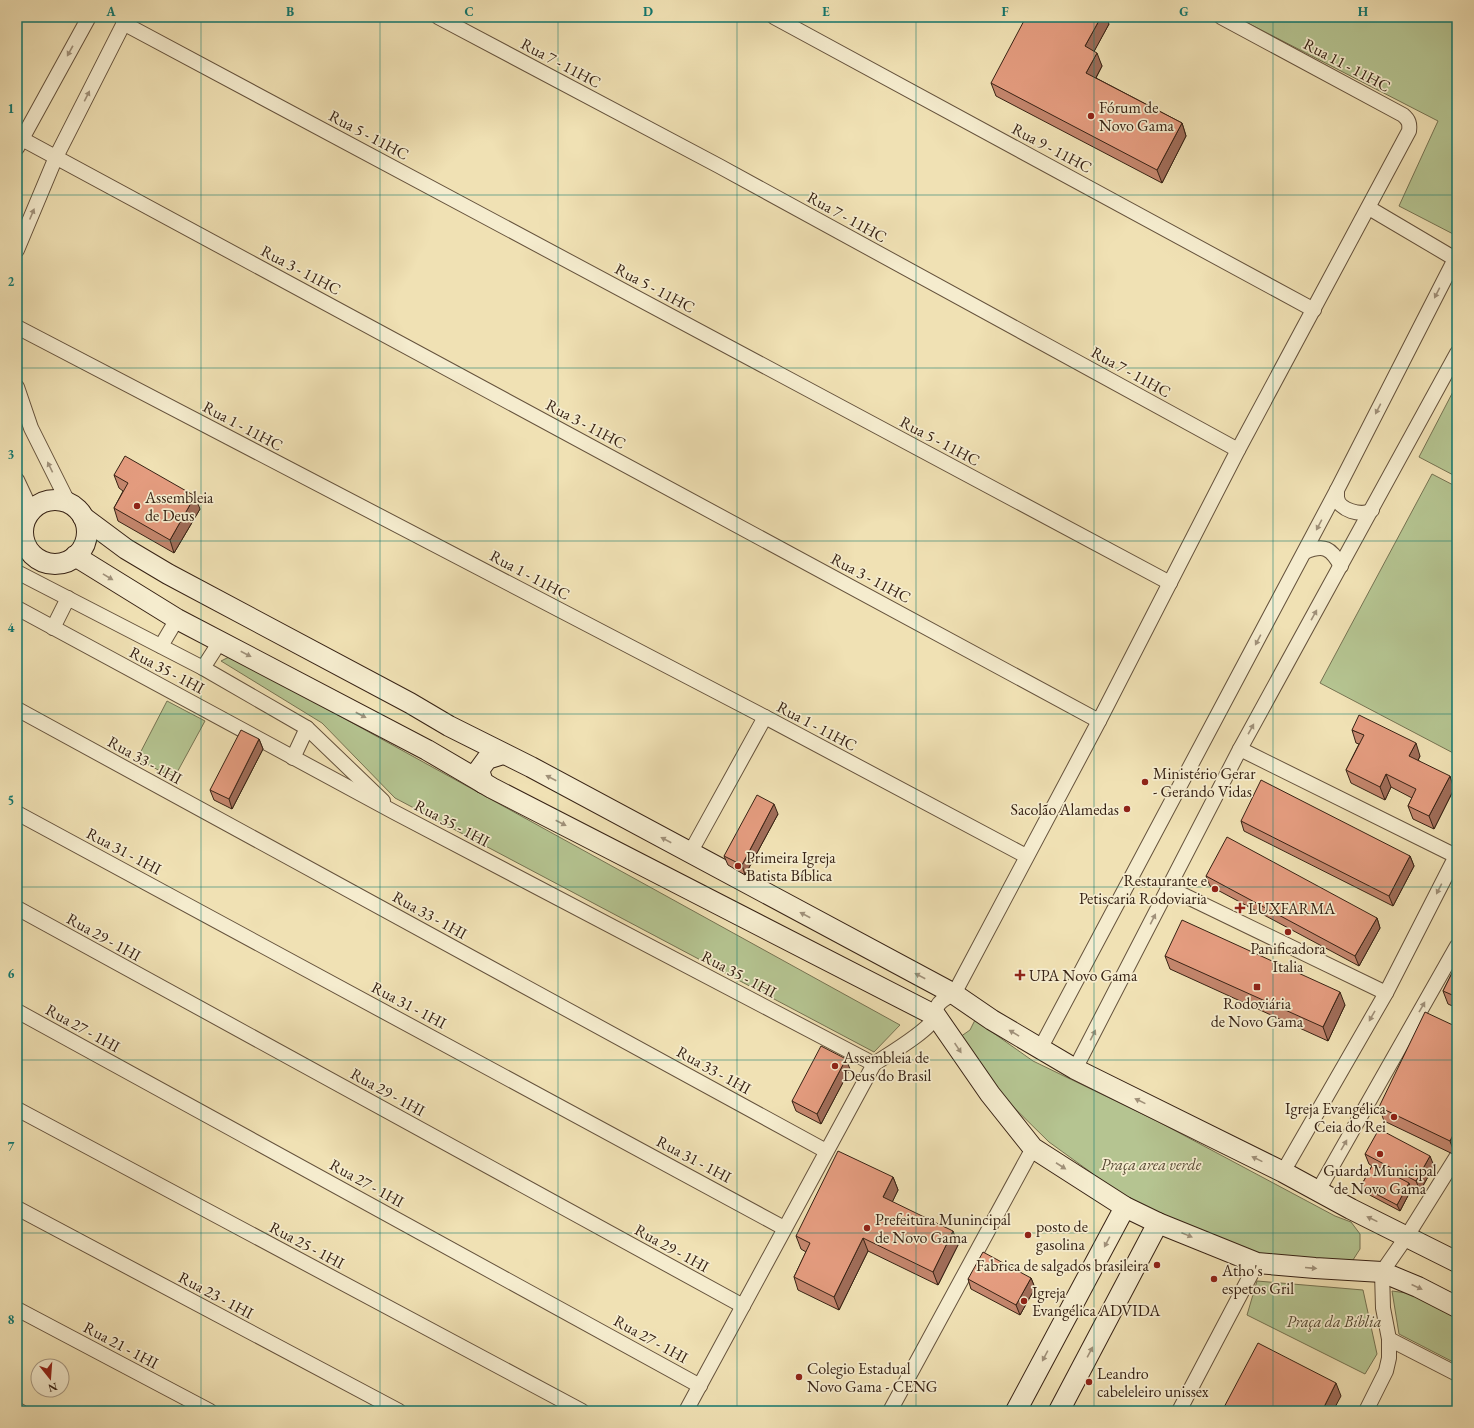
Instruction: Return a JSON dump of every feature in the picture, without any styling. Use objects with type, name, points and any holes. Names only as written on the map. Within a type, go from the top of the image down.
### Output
[{"type":"street","points":[[19,144],[89,17]]},
{"type":"street","name":"Rua 7 - 11HC","points":[[438,17],[718,166],[1238,450]]},
{"type":"street","name":"Rua 9 - 11HC","points":[[774,17],[1314,310]]},
{"type":"street","name":"Rua 11 - 11HC","points":[[1221,17],[1408,118],[1410,125],[1409,131],[1369,208]]},
{"type":"street","points":[[17,250],[56,157],[125,20]]},
{"type":"street","name":"Rua 5 - 11HC","points":[[125,20],[1170,583]]},
{"type":"street","name":"Rua 3 - 11HC","points":[[19,144],[56,157],[1099,721]]},
{"type":"street","points":[[686,1411],[874,1064],[916,1036],[928,1026],[936,1016],[938,1006],[941,1001],[954,994],[1099,721],[1238,450],[1369,208],[1456,259],[1305,552],[1040,1049]]},
{"type":"street","name":"Rua 1 - 11HC","points":[[17,327],[765,717],[1026,856]]},
{"type":"street","points":[[1075,1069],[1240,749],[1457,353]]},
{"type":"street","points":[[17,387],[31,428],[68,502],[79,511],[83,517],[87,534],[85,542],[75,556],[67,561],[50,563],[34,556],[28,549],[20,532],[31,510],[48,500],[68,502]]},
{"type":"street","points":[[17,480],[31,510]]},
{"type":"street","points":[[1337,490],[1337,498],[1340,504],[1346,508],[1353,512],[1362,514],[1367,514],[1372,510]]},
{"type":"street","points":[[83,517],[126,549],[168,574],[410,703],[449,726],[531,767],[954,994],[1040,1049],[1075,1069],[1283,1172],[1457,1262]]},
{"type":"street","points":[[1305,552],[1315,547],[1324,548],[1330,551],[1340,566]]},
{"type":"street","points":[[75,556],[178,619],[434,754],[483,782],[936,1016],[990,1094],[1033,1148],[1125,1207],[1158,1223],[1257,1263],[1382,1272],[1457,1307]]},
{"type":"street","points":[[18,575],[68,598],[203,668],[307,728],[394,812]]},
{"type":"street","points":[[53,628],[68,598]]},
{"type":"street","name":"Rua 35 - 1HI","points":[[17,608],[394,812],[874,1064]]},
{"type":"street","points":[[161,646],[178,619]]},
{"type":"street","points":[[203,668],[220,640]]},
{"type":"street","name":"Rua 33 - 1HI","points":[[17,709],[826,1151]]},
{"type":"street","points":[[690,853],[765,717]]},
{"type":"street","points":[[434,754],[444,749],[451,738],[449,726]]},
{"type":"street","points":[[293,758],[307,728]]},
{"type":"street","points":[[1240,749],[1457,855],[1386,993],[1283,1172]]},
{"type":"street","points":[[483,782],[479,770],[487,759],[503,754]]},
{"type":"street","name":"Rua 31 - 1HI","points":[[17,813],[784,1228]]},
{"type":"street","points":[[1169,888],[1386,993]]},
{"type":"street","name":"Rua 29 - 1HI","points":[[17,908],[743,1306]]},
{"type":"street","points":[[1318,1191],[1457,946]]},
{"type":"street","name":"Rua 27 - 1HI","points":[[17,1011],[700,1386]]},
{"type":"street","name":"Rua 25 - 1HI","points":[[17,1109],[582,1411]]},
{"type":"street","points":[[890,1411],[1033,1148]]},
{"type":"street","points":[[1366,1411],[1386,1371],[1389,1358],[1389,1339],[1383,1308],[1382,1272],[1407,1236],[1457,1156]]},
{"type":"street","points":[[1016,1411],[1125,1207]]},
{"type":"street","name":"Rua 23 - 1HI","points":[[17,1208],[399,1411]]},
{"type":"street","points":[[1059,1411],[1158,1223]]},
{"type":"street","points":[[1179,1411],[1257,1263]]},
{"type":"street","name":"Rua 21 - 1HI","points":[[17,1309],[210,1411]]},
{"type":"street","points":[[1389,1339],[1457,1374]]},
{"type":"green space","points":[[1236,17],[1457,17],[1457,236],[1399,206],[1438,121]]},
{"type":"green space","points":[[1457,384],[1457,477],[1419,457]]},
{"type":"green space","points":[[1432,474],[1457,487],[1457,755],[1320,683]]},
{"type":"green space","points":[[231,656],[900,1025],[874,1052],[395,798],[322,723],[221,661]]},
{"type":"green space","points":[[167,701],[205,721],[174,778],[137,759]]},
{"type":"green space","name":"Praça area verde","points":[[975,1020],[1033,1061],[1157,1121],[1335,1216],[1351,1222],[1360,1234],[1360,1249],[1351,1263],[1254,1253],[1197,1233],[1118,1192],[1049,1142],[995,1089],[960,1037],[970,1030]]},
{"type":"green space","name":"Praça da Bíblia","points":[[1257,1281],[1363,1290],[1377,1354],[1365,1374],[1247,1315]]},
{"type":"green space","points":[[1392,1291],[1414,1294],[1457,1316],[1457,1364],[1399,1334]]},
{"type":"building","name":"Fórum de Novo Gama","points":[[1026,17],[1101,17],[1085,46],[1097,53],[1086,73],[1182,123],[1157,170],[991,83]]},
{"type":"building","points":[[125,456],[195,496],[170,540],[114,508],[128,483],[114,475]]},
{"type":"building","points":[[1359,715],[1416,743],[1409,756],[1450,776],[1429,816],[1408,806],[1416,789],[1386,774],[1380,787],[1346,770],[1364,735],[1352,730]]},
{"type":"building","points":[[241,730],[259,739],[229,799],[210,790]]},
{"type":"building","points":[[1261,780],[1410,856],[1389,896],[1241,821]]},
{"type":"building","points":[[757,795],[774,804],[742,865],[724,856]]},
{"type":"building","points":[[1227,837],[1377,918],[1355,956],[1206,876]]},
{"type":"building","name":"Rodoviária de Novo Gama","points":[[1182,920],[1340,992],[1323,1027],[1165,956]]},
{"type":"building","points":[[1457,963],[1457,997],[1443,991]]},
{"type":"building","points":[[1425,1012],[1457,1027],[1457,1127],[1450,1141],[1379,1107]]},
{"type":"building","points":[[821,1046],[846,1059],[817,1114],[792,1101]]},
{"type":"building","points":[[1379,1129],[1430,1156],[1416,1181],[1365,1154]]},
{"type":"building","name":"Prefeitura Munincipal de Novo Gama","points":[[838,1151],[893,1177],[883,1197],[953,1231],[933,1272],[863,1238],[834,1297],[794,1277],[810,1243],[796,1236]]},
{"type":"building","points":[[1373,1164],[1409,1183],[1397,1205],[1361,1186]]},
{"type":"building","points":[[983,1252],[1031,1278],[1016,1305],[968,1279]]},
{"type":"building","points":[[1258,1343],[1336,1383],[1322,1411],[1222,1411]]},
{"type":"place","name":"Fórum de Novo Gama","points":[[1091,116]]},
{"type":"place","name":"Assembleia de Deus","points":[[137,506]]},
{"type":"place","name":"Ministério Gerar - Gerando Vidas","points":[[1145,782]]},
{"type":"place","name":"Sacolão Alamedas","points":[[1127,809]]},
{"type":"place","name":"Primeira Igreja Batista Bíblica","points":[[738,866]]},
{"type":"place","name":"Restaurante e Petiscaria Rodoviaria","points":[[1215,889]]},
{"type":"place","name":"LUXFARMA","points":[[1240,908]]},
{"type":"place","name":"Panificadora Italia","points":[[1288,932]]},
{"type":"place","name":"UPA Novo Gama","points":[[1020,975]]},
{"type":"place","name":"Rodoviária de Novo Gama","points":[[1257,987]]},
{"type":"place","name":"Assembleia de Deus do Brasil","points":[[835,1066]]},
{"type":"place","name":"Igreja Evangélica Ceia do Rei","points":[[1394,1117]]},
{"type":"place","name":"Guarda Municipal de Novo Gama","points":[[1380,1154]]},
{"type":"place","name":"Prefeitura Munincipal de Novo Gama","points":[[867,1228]]},
{"type":"place","name":"posto de gasolina","points":[[1028,1235]]},
{"type":"place","name":"Fabrica de salgados brasileira","points":[[1157,1265]]},
{"type":"place","name":"Atho's espetos Gril","points":[[1214,1279]]},
{"type":"place","name":"Igreja Evangélica ADVIDA","points":[[1024,1301]]},
{"type":"place","name":"Colegio Estadual Novo Gama - CENG","points":[[799,1377]]},
{"type":"place","name":"Leandro cabeleleiro unissex","points":[[1089,1382]]}]
